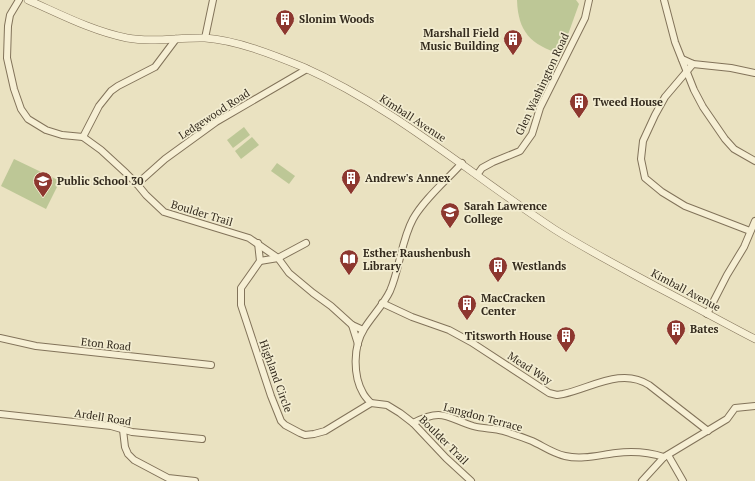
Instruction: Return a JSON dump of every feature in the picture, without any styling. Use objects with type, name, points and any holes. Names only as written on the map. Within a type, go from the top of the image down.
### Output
[{"type":"street","points":[[18,0],[10,15],[6,40],[7,58],[14,89],[21,109],[28,119],[46,130],[62,135],[83,137],[99,106],[111,91],[155,67],[176,39]]},
{"type":"street","name":"Kimball Avenue","points":[[28,0],[92,29],[112,35],[148,40],[205,38],[258,49],[307,69],[342,86],[394,117],[422,135],[555,229],[606,260],[755,339]]},
{"type":"street","points":[[205,38],[213,0]]},
{"type":"street","name":"Glen Washington Road","points":[[477,175],[482,168],[520,151],[532,134],[540,108],[585,18],[590,0]]},
{"type":"street","points":[[664,0],[675,42],[686,72],[703,107],[725,139],[734,149],[755,161]]},
{"type":"street","points":[[682,59],[694,64],[730,68],[755,73]]},
{"type":"street","points":[[694,64],[665,97],[643,141],[641,159],[645,178],[662,192],[685,206],[750,231]]},
{"type":"street","name":"Ledgewood Road","points":[[137,184],[165,158],[216,122],[307,69]]},
{"type":"street","name":"Boulder Trail","points":[[83,137],[101,150],[164,212],[249,238],[258,243],[278,258],[289,273],[313,294],[332,306],[352,325],[363,330],[358,344],[356,372],[363,394],[371,403],[387,405],[413,423],[446,458],[471,481]]},
{"type":"street","points":[[363,330],[389,292],[398,271],[402,247],[414,218],[423,205],[462,164]]},
{"type":"street","points":[[707,314],[727,275],[744,247],[755,221]]},
{"type":"street","points":[[258,243],[260,261],[278,258],[306,243]]},
{"type":"street","name":"Highland Circle","points":[[260,261],[242,288],[240,305],[271,396],[284,425],[305,435],[314,434],[325,431],[371,403]]},
{"type":"street","name":"Mead Way","points":[[382,303],[412,317],[449,330],[471,342],[549,393],[557,395],[563,394],[612,379],[623,378],[644,382],[708,431]]},
{"type":"street","name":"Boulder Trail","points":[[352,325],[358,344]]},
{"type":"street","name":"Eton Road","points":[[0,338],[36,346],[210,365]]},
{"type":"street","points":[[642,481],[666,456],[727,419],[735,408],[755,406]]},
{"type":"street","name":"Ardell Road","points":[[0,414],[111,426],[123,430],[202,439]]},
{"type":"street","name":"Langdon Terrace","points":[[413,423],[433,415],[443,415],[475,427],[501,430],[532,442],[550,452],[581,458],[630,452],[666,456]]},
{"type":"street","points":[[123,430],[125,447],[131,457],[166,479],[195,481]]},
{"type":"street","points":[[666,456],[683,481]]},
{"type":"green space","points":[[517,0],[576,0],[579,4],[561,54],[542,46],[528,36],[520,21]]},
{"type":"green space","points":[[244,127],[250,135],[233,148],[227,140]]},
{"type":"green space","points":[[252,137],[259,145],[241,159],[235,151]]},
{"type":"green space","points":[[14,159],[60,181],[46,209],[1,186]]},
{"type":"green space","points":[[277,163],[295,176],[289,184],[271,171]]},
{"type":"place","name":"Slonim Woods","points":[[285,36]]},
{"type":"place","name":"Marshall Field Music Building","points":[[513,56]]},
{"type":"place","name":"Tweed House","points":[[579,119]]},
{"type":"place","name":"Andrew's Annex","points":[[351,195]]},
{"type":"place","name":"Public School 30","points":[[43,198]]},
{"type":"place","name":"Sarah Lawrence College","points":[[450,229]]},
{"type":"place","name":"Esther Raushenbush Library","points":[[349,276]]},
{"type":"place","name":"Westlands","points":[[498,283]]},
{"type":"place","name":"MacCracken Center","points":[[467,321]]},
{"type":"place","name":"Bates","points":[[676,346]]},
{"type":"place","name":"Titsworth House","points":[[566,353]]}]
